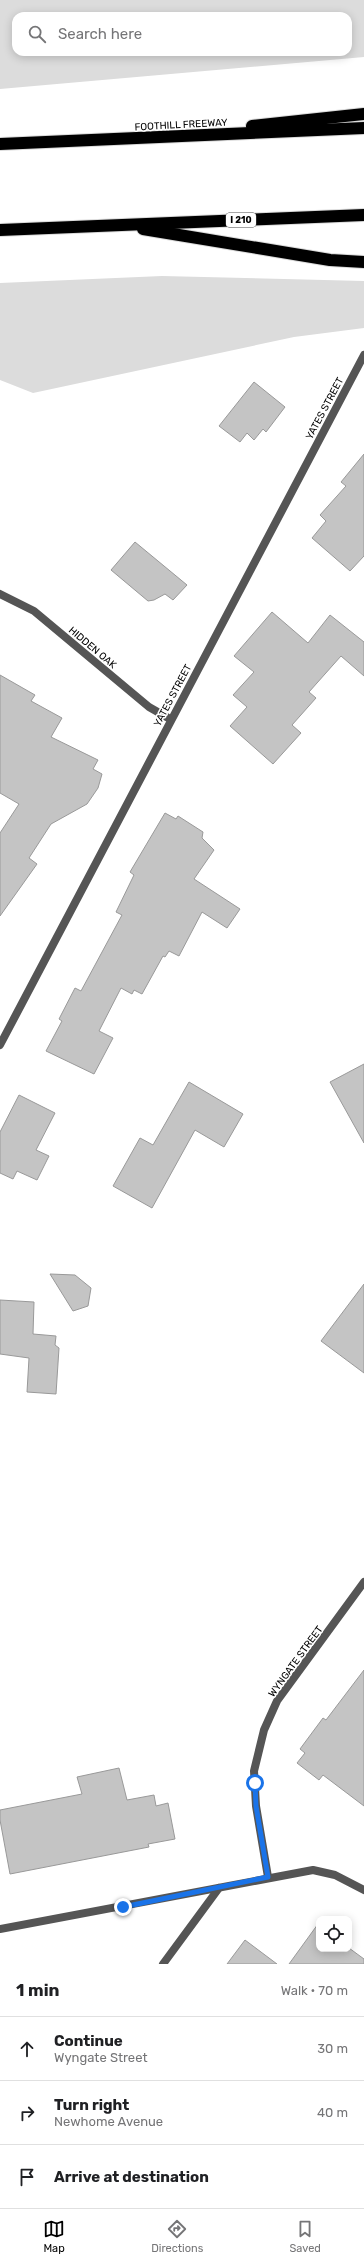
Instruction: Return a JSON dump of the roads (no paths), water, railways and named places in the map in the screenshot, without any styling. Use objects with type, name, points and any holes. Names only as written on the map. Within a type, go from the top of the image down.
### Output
[{"type":"highway","points":[[119,139],[364,114]]},
{"type":"highway","name":"FOOTHILL FREEWAY","points":[[0,144],[364,128]]},
{"type":"highway","name":"I 210","points":[[0,230],[364,215]]},
{"type":"highway","points":[[118,224],[330,260],[364,262]]},
{"type":"street","name":"YATES STREET","points":[[0,1045],[170,719],[364,355]]},
{"type":"street","name":"HIDDEN OAK","points":[[0,594],[34,612],[149,707],[170,719]]},
{"type":"street","name":"WYNGATE STREET","points":[[268,1877],[256,1806],[254,1771],[264,1730],[277,1701],[364,1582]]},
{"type":"street","points":[[0,1929],[218,1888],[268,1877],[313,1870],[335,1875],[364,1890]]},
{"type":"street","points":[[163,1964],[218,1888]]}]
